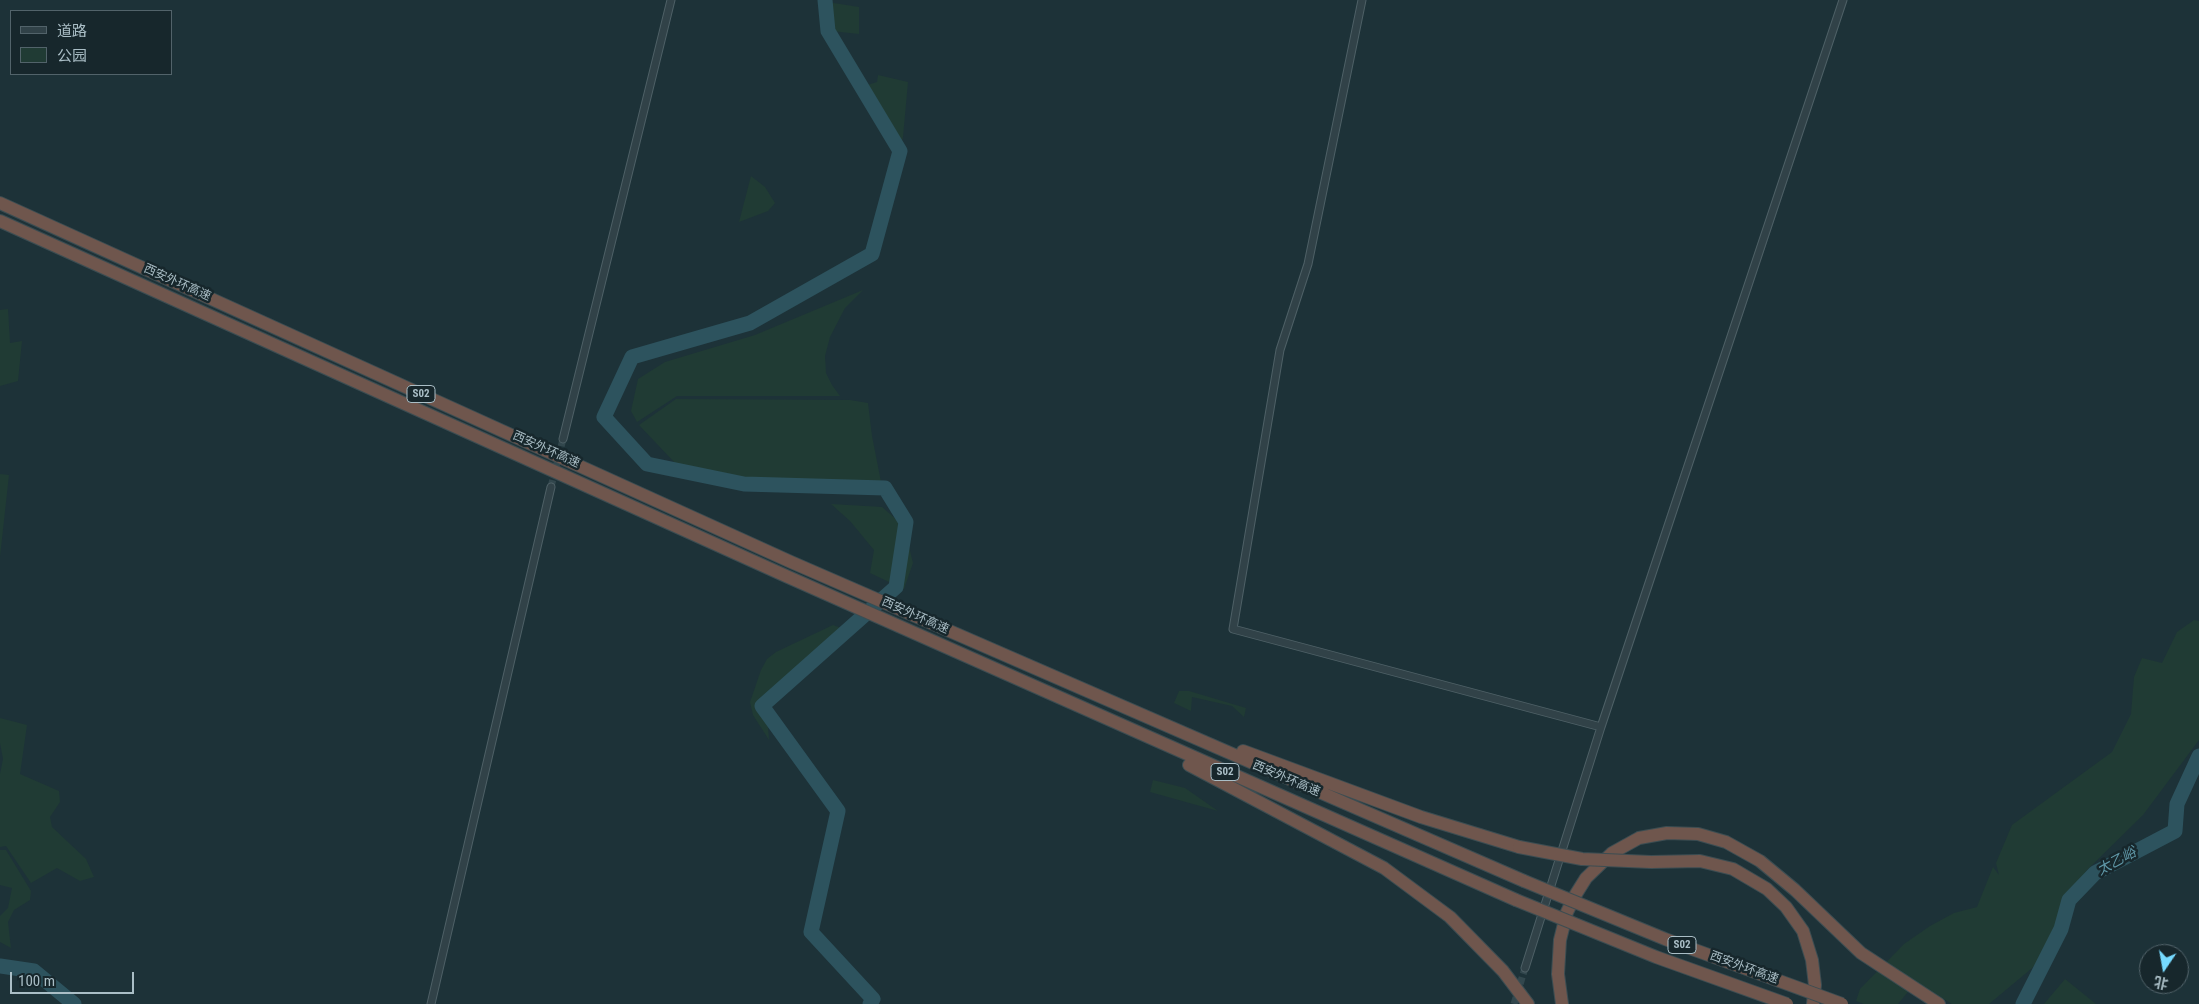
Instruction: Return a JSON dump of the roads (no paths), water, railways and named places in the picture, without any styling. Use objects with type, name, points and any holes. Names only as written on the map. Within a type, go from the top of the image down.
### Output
[{"type":"highway","name":"西安外环高速","points":[[0,203],[842,584],[1076,687],[1524,881],[1665,939],[1842,1004]]},
{"type":"highway","name":"西安外环高速","points":[[0,221],[837,599],[1516,900],[1656,957],[1787,1004]]},
{"type":"highway","points":[[1076,687],[1421,817],[1520,847],[1582,859],[1650,862],[1700,861],[1733,868],[1766,889],[1786,906],[1803,931],[1812,960],[1815,985],[1814,1004]]},
{"type":"highway","points":[[1065,701],[1279,810],[1384,868],[1450,917],[1503,971],[1528,1004]]},
{"type":"highway","points":[[1562,1004],[1558,974],[1560,940],[1567,912],[1576,894],[1586,878],[1612,853],[1639,838],[1667,833],[1698,834],[1726,842],[1760,860],[1795,890],[1861,953],[1911,988],[1939,1004]]},
{"type":"street","points":[[563,439],[672,0]]},
{"type":"street","points":[[1362,0],[1308,264],[1280,350],[1233,629],[1601,727]]},
{"type":"street","points":[[1525,968],[1601,727],[1843,0]]},
{"type":"street","points":[[430,1004],[551,487]]},
{"type":"waterway","points":[[825,0],[828,31],[900,151],[872,254],[750,323],[632,357],[604,417],[647,464],[744,484],[885,488],[906,522],[896,587],[762,706],[838,811],[811,932],[873,999],[870,1004]]},
{"type":"waterway","name":"太乙峪","points":[[2023,1004],[2061,929],[2069,900],[2095,873],[2175,831],[2177,804],[2199,756]]},
{"type":"waterway","points":[[0,966],[34,971],[74,1004]]},
{"type":"tunnel","points":[[551,487],[563,439]]},
{"type":"tunnel","points":[[1514,1004],[1525,968]]}]
